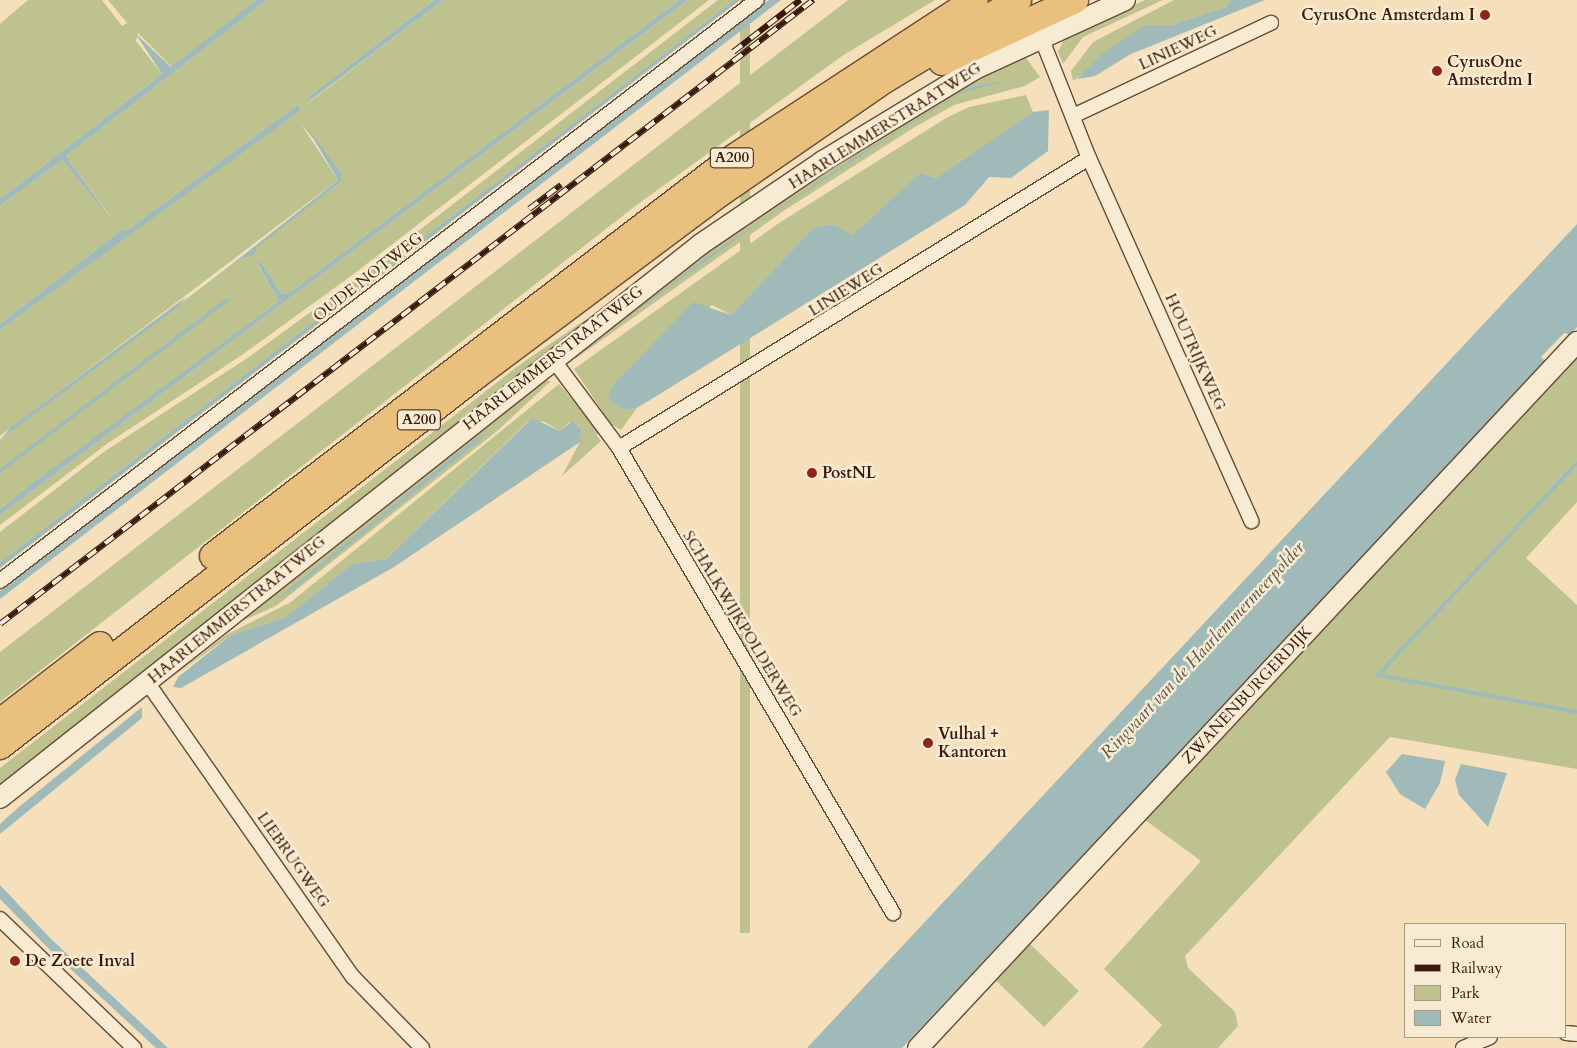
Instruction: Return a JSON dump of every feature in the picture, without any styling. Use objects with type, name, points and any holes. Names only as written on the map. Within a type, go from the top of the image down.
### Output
[{"type":"highway","name":"A200","points":[[0,722],[658,212],[818,100],[975,0]]},
{"type":"highway","name":"A200","points":[[0,746],[477,375],[722,192],[846,106],[1018,0]]},
{"type":"highway","name":"A200","points":[[846,106],[1075,0]]},
{"type":"main road","name":"HAARLEMMERSTRAATWEG","points":[[0,798],[642,287],[823,161],[975,69],[1125,0]]},
{"type":"main road","name":"ZWANENBURGERDIJK","points":[[918,1048],[1577,342]]},
{"type":"street","name":"OUDE NOTWEG","points":[[0,581],[757,0]]},
{"type":"street","name":"LINIEWEG","points":[[1073,116],[1271,24]]},
{"type":"street","points":[[1041,37],[1089,158]]},
{"type":"street","name":"LINIEWEG","points":[[619,448],[1089,158]]},
{"type":"street","name":"HOUTRIJKWEG","points":[[1089,158],[1251,521]]},
{"type":"street","name":"SCHALKWIJKPOLDERWEG","points":[[552,358],[619,448],[893,913]]},
{"type":"street","name":"LIEBRUGWEG","points":[[147,682],[353,977],[422,1048]]},
{"type":"street","points":[[0,920],[134,1048]]},
{"type":"street","points":[[1463,1048],[1488,1038]]},
{"type":"green space","points":[[28,0],[102,0],[122,26],[127,23],[108,0],[256,0],[172,67],[138,33],[136,41],[162,74],[0,199],[0,24]]},
{"type":"green space","points":[[267,0],[434,0],[311,95],[309,102],[444,0],[679,0],[289,293],[282,294],[260,261],[257,264],[279,301],[0,509],[0,440],[342,181],[341,173],[301,124],[338,180],[0,436],[0,330],[301,108],[297,105],[126,231],[120,231],[0,324],[0,206],[62,160],[113,220],[66,156]]},
{"type":"green space","points":[[688,0],[709,0],[351,276],[239,357],[108,443],[0,525],[0,515]]},
{"type":"green space","points":[[718,0],[734,0],[0,562],[0,532],[105,451],[249,357],[356,279]]},
{"type":"green space","points":[[740,0],[750,0],[750,933],[740,933]]},
{"type":"green space","points":[[848,0],[935,0],[842,56],[634,207],[0,702],[0,652]]},
{"type":"green space","points":[[1145,0],[1163,0],[1083,37],[1063,64],[1058,52],[1065,37]]},
{"type":"green space","points":[[1174,0],[1231,0],[1226,7],[1172,25],[1145,25],[1073,81],[1071,71],[1093,42]]},
{"type":"green space","points":[[1023,54],[1040,77],[1025,86],[954,105],[915,127],[785,210],[575,359],[578,348],[699,254],[907,116]]},
{"type":"green space","points":[[1026,95],[1033,112],[936,178],[920,173],[853,236],[832,224],[813,228],[731,315],[712,305],[611,400],[624,410],[637,408],[621,430],[611,424],[574,369],[779,223],[946,118],[969,107]]},
{"type":"green space","points":[[613,301],[0,791],[0,768],[522,363]]},
{"type":"green space","points":[[1577,354],[1577,502],[1526,558],[1577,605],[1577,769],[1390,737],[1185,956],[1188,968],[1235,1012],[1238,1026],[1218,1048],[1142,1048],[1162,1025],[1104,969],[1201,861],[1141,817]]},
{"type":"green space","points":[[540,380],[551,381],[496,432],[276,606],[233,625]]},
{"type":"green space","points":[[559,384],[601,433],[596,435],[601,441],[562,476],[580,442],[580,426],[569,422],[560,431],[545,422],[528,421],[386,559],[352,564],[286,617],[231,635],[171,678],[226,635],[291,602]]},
{"type":"green space","points":[[1027,941],[1079,991],[1044,1027],[992,977]]},
{"type":"water","points":[[256,0],[267,0],[66,156],[113,221],[62,160],[0,206],[0,199],[162,74],[135,33],[171,67]]},
{"type":"water","points":[[434,0],[444,0],[308,102],[311,95]]},
{"type":"water","points":[[679,0],[688,0],[0,515],[0,509],[29,486],[279,301],[257,263],[260,261],[282,294],[289,293]]},
{"type":"water","points":[[734,0],[740,0],[0,568],[0,562]]},
{"type":"water","points":[[769,0],[781,0],[0,599],[0,591]]},
{"type":"water","points":[[1231,0],[1265,0],[1131,54],[1095,76],[1077,79],[1101,55],[1145,25],[1172,25],[1226,7]]},
{"type":"water","points":[[1008,80],[962,93],[885,140],[763,220],[592,343],[707,257],[858,155],[970,87]]},
{"type":"water","points":[[297,105],[301,108],[294,115],[0,330],[0,324],[120,231],[126,231]]},
{"type":"water","points":[[1049,110],[1048,151],[1011,178],[989,177],[965,205],[637,408],[624,410],[610,401],[609,390],[693,302],[731,315],[813,228],[832,224],[853,235],[920,173],[936,178],[1033,112]]},
{"type":"water","points":[[304,123],[341,173],[342,181],[255,249],[255,254],[239,260],[192,296],[338,180]]},
{"type":"water","name":"Ringvaart van de Haarlemmermeerpolder","points":[[1577,224],[1577,327],[1570,335],[1564,333],[1541,357],[1545,361],[902,1048],[807,1048]]},
{"type":"water","points":[[186,297],[178,307],[0,440],[11,427]]},
{"type":"water","points":[[532,418],[560,431],[572,421],[581,428],[580,442],[394,567],[181,688],[173,687],[178,677],[231,635],[286,617],[352,564],[386,559]]},
{"type":"water","points":[[489,433],[293,590],[278,598],[477,437]]},
{"type":"water","points":[[142,707],[142,718],[0,834],[0,824],[20,806]]},
{"type":"water","points":[[1402,754],[1445,761],[1440,783],[1425,809],[1400,794],[1386,772]]},
{"type":"water","points":[[1461,764],[1507,773],[1488,827],[1459,795],[1455,780]]},
{"type":"water","points":[[0,885],[50,938],[168,1048],[156,1048],[50,950],[0,899]]},
{"type":"waterway","points":[[0,471],[227,300]]},
{"type":"waterway","points":[[1577,463],[1378,675],[1577,712]]},
{"type":"railway","points":[[733,52],[800,0]]},
{"type":"railway","points":[[0,624],[813,0]]},
{"type":"railway","points":[[529,209],[561,185]]},
{"type":"place","name":"CyrusOne Amsterdam I","points":[[1485,15]]},
{"type":"place","name":"CyrusOne Amsterdm I","points":[[1437,71]]},
{"type":"place","name":"PostNL","points":[[812,473]]},
{"type":"place","name":"Vulhal + Kantoren","points":[[928,743]]},
{"type":"place","name":"De Zoete Inval","points":[[15,961]]}]
